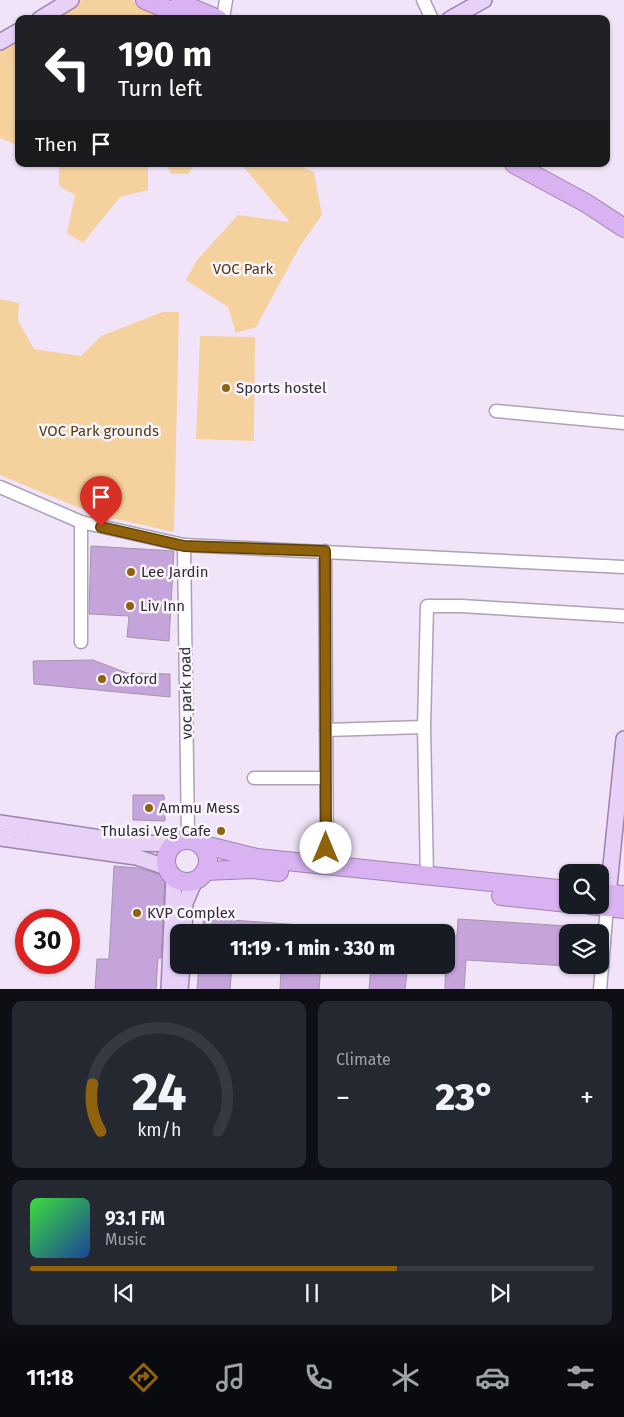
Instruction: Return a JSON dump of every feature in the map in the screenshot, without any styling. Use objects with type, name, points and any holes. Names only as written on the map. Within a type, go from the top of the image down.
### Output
[{"type":"highway","points":[[145,0],[181,15]]},
{"type":"highway","points":[[172,0],[208,15]]},
{"type":"highway","points":[[519,167],[586,204],[624,228]]},
{"type":"highway","points":[[537,167],[588,194],[624,217]]},
{"type":"highway","points":[[187,842],[207,853],[208,866],[200,876]]},
{"type":"highway","points":[[559,889],[257,858],[187,842],[166,856],[170,872],[184,882],[200,876],[252,869],[559,902]]},
{"type":"main road","points":[[47,15],[71,0]]},
{"type":"main road","points":[[457,15],[484,0]]},
{"type":"main road","points":[[0,42],[15,33]]},
{"type":"main road","points":[[609,900],[624,739]]},
{"type":"main road","points":[[0,823],[134,843],[187,842]]},
{"type":"main road","points":[[0,838],[136,857],[170,872],[169,989]]},
{"type":"main road","points":[[184,924],[185,903],[200,876]]},
{"type":"main road","points":[[180,989],[181,974]]},
{"type":"street","points":[[224,15],[226,0]]},
{"type":"street","points":[[422,0],[430,15]]},
{"type":"street","points":[[496,411],[624,423]]},
{"type":"street","points":[[0,487],[81,522],[184,546],[325,551],[624,567]]},
{"type":"street","points":[[81,522],[81,642]]},
{"type":"street","name":"voc park road","points":[[184,546],[187,842]]},
{"type":"street","points":[[325,551],[327,865]]},
{"type":"street","points":[[427,877],[424,728],[426,606],[461,606],[624,616]]},
{"type":"street","points":[[326,730],[424,728]]},
{"type":"street","points":[[254,778],[326,778]]},
{"type":"street","points":[[600,989],[608,914]]},
{"type":"green space","points":[[82,0],[132,0],[167,15],[58,15]]},
{"type":"green space","points":[[15,41],[15,144],[0,138],[0,50]]},
{"type":"green space","points":[[59,167],[148,167],[148,190],[120,197],[83,243],[67,233],[75,195],[59,186]]},
{"type":"green space","points":[[168,167],[193,167],[188,174],[171,174]]},
{"type":"green space","name":"VOC Park","points":[[244,167],[302,167],[314,172],[322,215],[300,246],[256,327],[236,333],[228,307],[186,280],[197,260],[238,215],[290,222]]},
{"type":"green space","name":"VOC Park grounds","points":[[0,299],[19,303],[18,321],[34,349],[81,356],[101,336],[163,312],[179,312],[174,532],[94,514],[0,475]]},
{"type":"green space","name":"Sports hostel","points":[[200,336],[255,337],[254,441],[196,439]]},
{"type":"building","points":[[91,546],[174,551],[169,641],[127,637],[129,616],[89,614]]},
{"type":"building","name":"Oxford","points":[[93,660],[127,673],[170,674],[170,697],[34,684],[33,661]]},
{"type":"building","name":"Ammu Mess","points":[[133,795],[164,795],[165,821],[133,820]]},
{"type":"building","name":"KVP Complex","points":[[114,866],[138,868],[165,876],[161,958],[158,958],[156,989],[95,989],[97,959],[109,959]]},
{"type":"building","points":[[204,918],[287,924],[203,924]]},
{"type":"building","points":[[458,919],[559,925],[559,965],[466,960],[464,989],[445,989],[445,974],[455,974],[455,936],[457,936]]},
{"type":"building","points":[[198,974],[231,974],[230,989],[197,989]]},
{"type":"building","points":[[281,974],[320,974],[319,989],[280,989]]},
{"type":"building","points":[[370,974],[407,974],[405,989],[369,989]]},
{"type":"place","name":"Sports hostel","points":[[226,388]]},
{"type":"place","name":"Lee Jardin","points":[[131,572]]},
{"type":"place","name":"Liv Inn","points":[[130,606]]},
{"type":"place","name":"Oxford","points":[[102,679]]},
{"type":"place","name":"Ammu Mess","points":[[149,808]]},
{"type":"place","name":"Thulasi Veg Cafe","points":[[221,831]]},
{"type":"place","name":"KVP Complex","points":[[137,913]]},
{"type":"route","points":[[101,527],[184,546],[325,551],[326,848]]}]
